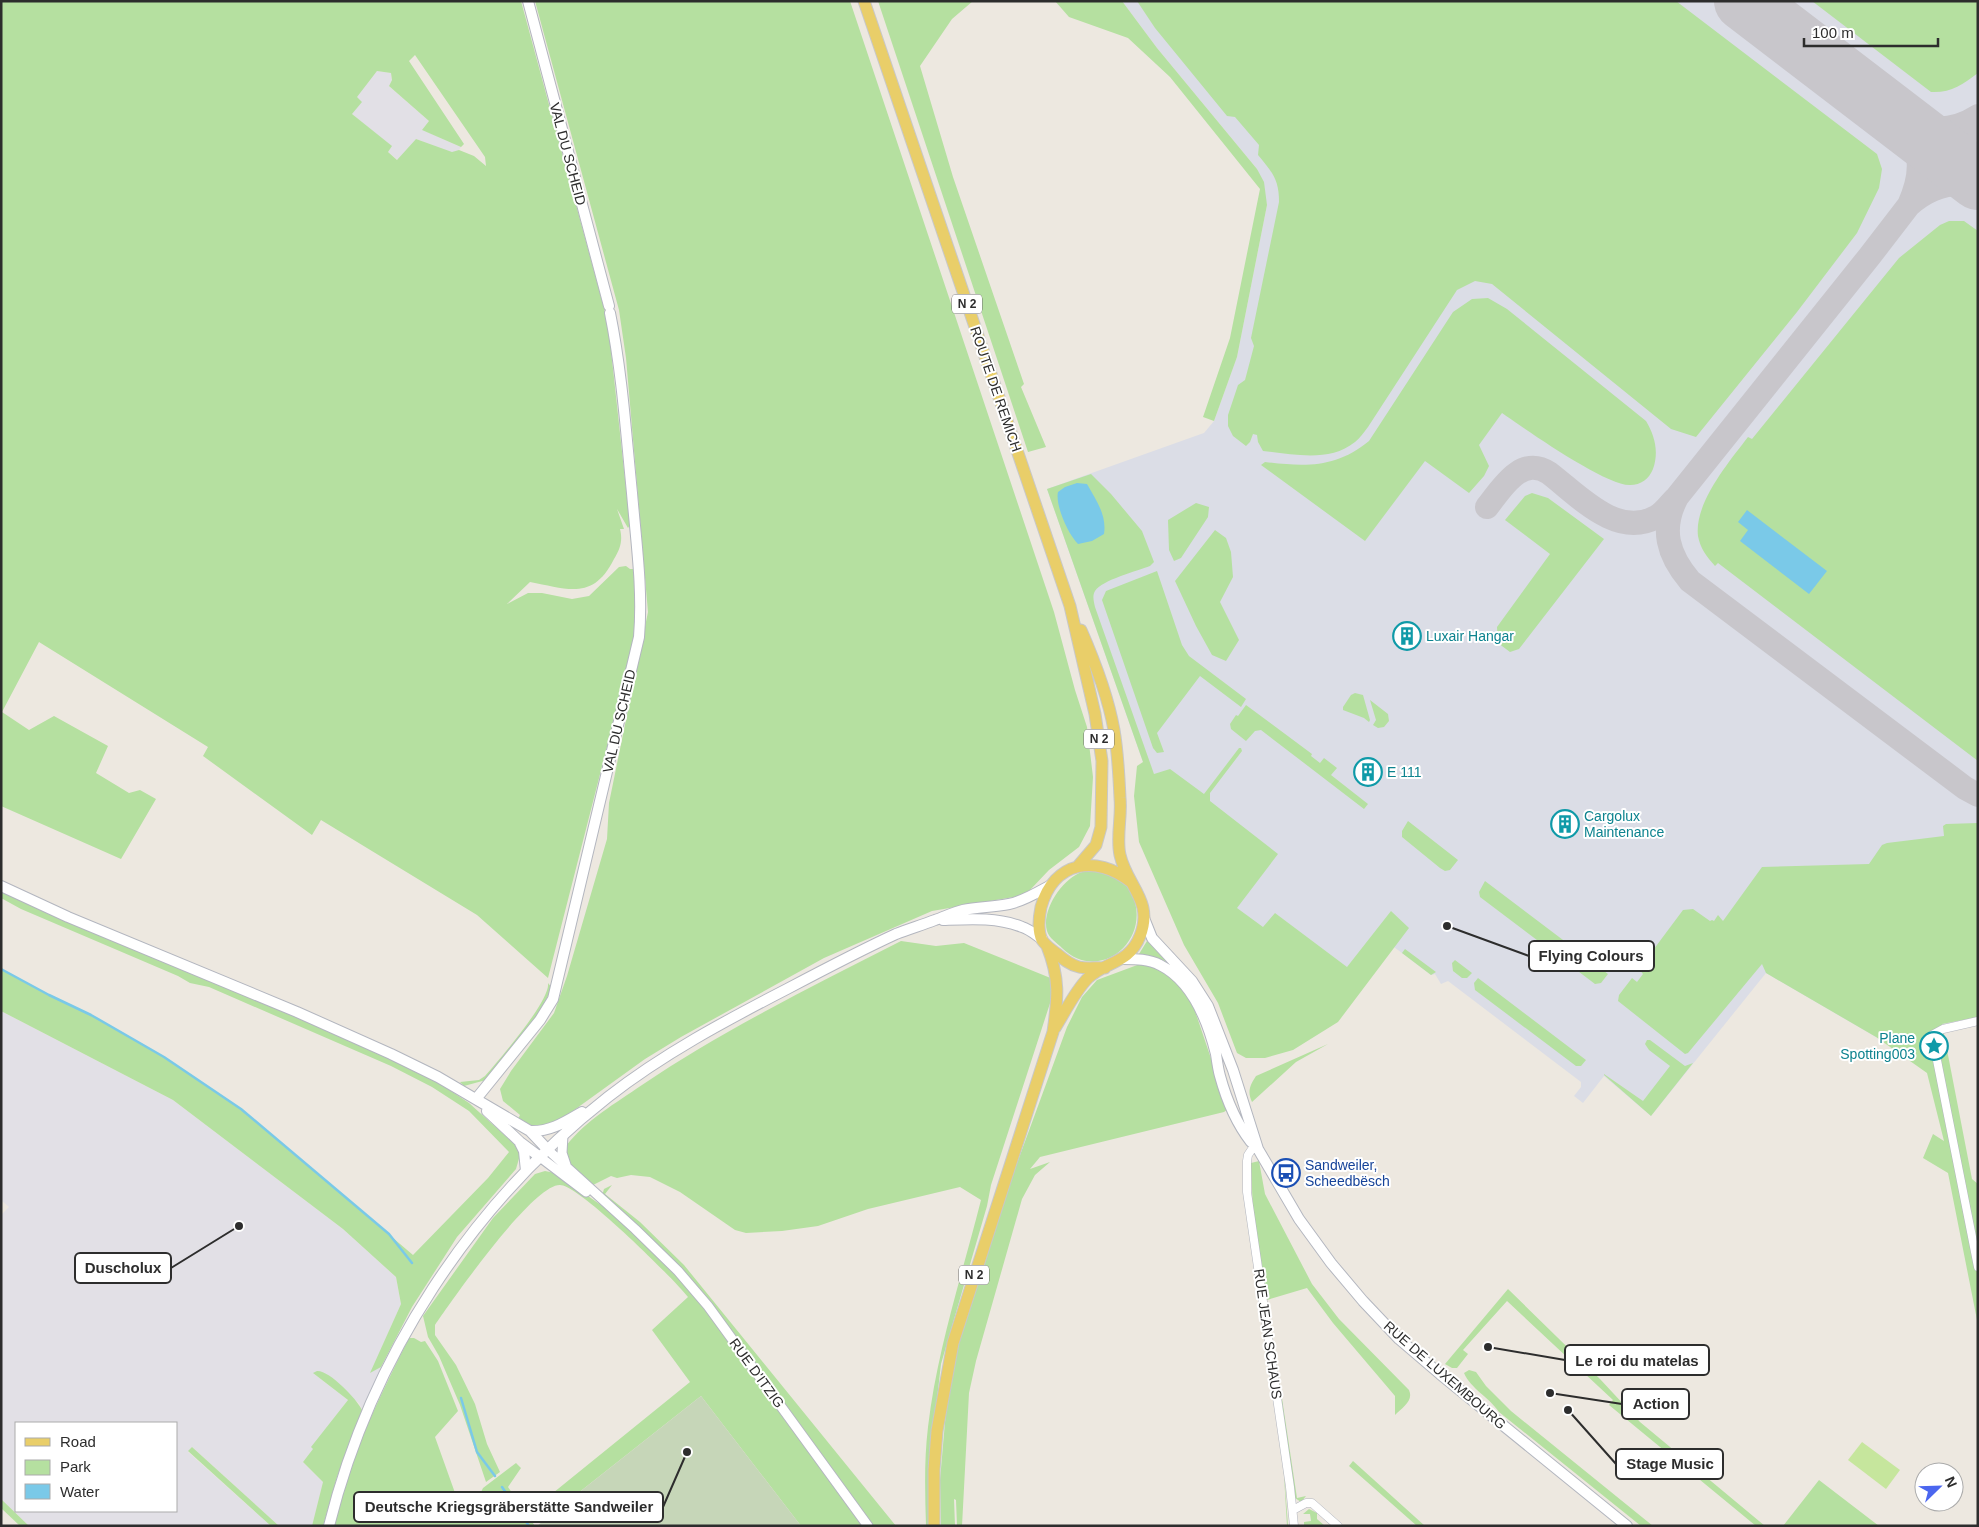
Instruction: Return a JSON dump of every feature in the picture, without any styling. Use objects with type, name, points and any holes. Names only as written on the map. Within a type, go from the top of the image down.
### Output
[{"type":"main road","name":"VAL DU SCHEID","points":[[476,1099],[540,1020],[553,999],[639,637],[641,610],[619,358],[609,309],[528,1]]},
{"type":"main road","name":"ROUTE DE REMICH","points":[[864,1],[1070,606],[1092,656],[1114,730],[1121,802],[1118,842],[1120,855],[1124,867],[1134,884]]},
{"type":"main road","name":"ROUTE DE REMICH","points":[[1070,606],[1095,714],[1102,761],[1102,827],[1096,845],[1078,866]]},
{"type":"main road","points":[[934,920],[981,919],[1023,927],[1044,942],[1066,962],[1079,967],[1106,968],[1123,959],[1140,937],[1144,918],[1142,901],[1134,884],[1111,869],[1094,864],[1078,866],[1060,875],[1051,885],[1043,900],[1039,915],[1039,927],[1044,942]]},
{"type":"main road","points":[[530,1131],[554,1128],[609,1096],[686,1044],[866,948],[960,910],[1011,904],[1051,885]]},
{"type":"main road","points":[[1,886],[68,917],[298,1012],[438,1077],[530,1131],[544,1153]]},
{"type":"main road","name":"RUE DE LUXEMBOURG","points":[[1144,918],[1152,938],[1192,981],[1208,1006],[1233,1070],[1258,1149],[1299,1219],[1331,1264],[1399,1338],[1440,1374],[1627,1526]]},
{"type":"main road","name":"N 2","points":[[934,1526],[934,1470],[937,1431],[942,1396],[957,1325],[1053,1032],[1058,983],[1055,966],[1044,942]]},
{"type":"main road","name":"RUE DE LUXEMBOURG","points":[[1123,959],[1142,960],[1160,965],[1173,974],[1195,999],[1209,1031],[1220,1077],[1229,1102],[1249,1141],[1258,1149]]},
{"type":"main road","name":"N 2","points":[[1053,1032],[1089,978],[1106,968]]},
{"type":"main road","points":[[1195,999],[1207,1015],[1223,1063],[1228,1069],[1233,1070]]},
{"type":"main road","points":[[329,1526],[351,1451],[361,1425],[410,1324],[456,1254],[490,1211],[544,1153],[609,1096]]},
{"type":"main road","points":[[476,1099],[520,1142],[544,1153]]},
{"type":"main road","points":[[520,1142],[524,1151],[526,1171]]},
{"type":"street","points":[[1978,1021],[1943,1029],[1932,1035],[1978,1267]]},
{"type":"street","points":[[563,1135],[562,1153],[564,1162],[569,1169]]},
{"type":"street","name":"RUE JEAN SCHAUS","points":[[1258,1149],[1252,1149],[1248,1155],[1247,1192],[1294,1526]]},
{"type":"street","name":"RUE D'ITZIG","points":[[544,1153],[569,1169],[678,1271],[708,1306],[868,1526]]},
{"type":"street","name":"RUE D'ITZIG","points":[[544,1153],[636,1230]]},
{"type":"street","points":[[1293,1510],[1306,1503],[1312,1503],[1338,1526]]},
{"type":"shaded area","points":[[1122,1],[1978,1],[1978,1017],[1876,1037],[1766,973],[1651,1116],[1604,1076],[1583,1103],[1574,1096],[1581,1087],[1581,1082],[1448,981],[1441,984],[1435,974],[1431,975],[1390,944],[1303,1032],[1143,762],[1047,489],[1204,433],[1214,421],[1237,357],[1267,205],[1257,169],[1157,48]]},
{"type":"shaded area","points":[[377,71],[391,73],[392,80],[389,86],[429,121],[423,130],[461,147],[459,150],[452,153],[416,139],[398,160],[388,152],[391,147],[352,114],[361,102],[356,97]]},
{"type":"shaded area","points":[[1,1011],[173,1100],[343,1229],[396,1277],[401,1304],[371,1372],[390,1362],[365,1416],[359,1403],[313,1373],[348,1400],[312,1447],[314,1449],[303,1462],[323,1482],[312,1526],[279,1526],[192,1447],[188,1452],[271,1526],[29,1526],[1,1499],[1,1215],[9,1207],[1,1200]]},
{"type":"green space","points":[[1,1],[521,1],[608,323],[630,525],[628,528],[617,509],[624,529],[620,529],[620,545],[606,572],[588,587],[568,589],[530,582],[507,604],[528,593],[542,593],[572,599],[589,596],[619,567],[626,566],[634,569],[637,610],[634,641],[548,978],[477,915],[321,820],[312,835],[203,756],[208,747],[39,642],[2,712],[29,730],[54,716],[108,746],[96,773],[129,793],[140,790],[156,799],[121,859],[1,806]],"holes":[[[415,55],[485,157],[486,166],[474,156],[459,150],[452,152],[416,139],[397,160],[388,152],[392,146],[352,114],[362,102],[357,97],[377,71],[391,73],[392,80],[389,86],[429,121],[422,130],[461,147],[464,144],[409,61]]]},
{"type":"green space","points":[[535,1],[850,1],[1054,612],[1087,727],[1093,777],[1090,826],[1079,847],[1049,870],[1030,890],[1019,896],[932,911],[824,958],[645,1059],[559,1121],[538,1127],[518,1119],[520,1115],[503,1101],[500,1089],[554,1013],[567,976],[607,839],[609,803],[648,612],[626,358],[619,310]]},
{"type":"green space","points":[[878,1],[973,1],[952,19],[920,66],[953,177],[1024,384],[1021,387],[1046,447],[1028,452]]},
{"type":"green space","points":[[1055,1],[1122,1],[1157,48],[1257,169],[1264,182],[1267,205],[1237,357],[1214,421],[1203,417],[1230,338],[1260,189],[1170,77],[1128,38],[1069,17]]},
{"type":"green space","points":[[1137,1],[1676,1],[1877,154],[1882,169],[1879,188],[1857,233],[1797,312],[1696,437],[1671,429],[1492,284],[1475,281],[1457,290],[1368,427],[1355,442],[1345,449],[1322,455],[1310,456],[1263,451],[1258,442],[1257,435],[1253,434],[1246,446],[1233,436],[1228,426],[1228,415],[1238,385],[1245,380],[1254,346],[1251,338],[1279,202],[1278,187],[1271,171],[1258,155],[1259,145],[1235,117],[1227,116],[1155,28]]},
{"type":"green space","points":[[1812,1],[1978,1],[1978,73],[1956,87],[1945,91],[1931,92]]},
{"type":"green space","points":[[1949,221],[1964,221],[1978,231],[1978,761],[1718,563],[1715,566],[1704,552],[1698,536],[1701,510],[1707,497],[1714,484],[1748,437],[1752,439],[1899,258],[1940,225]]},
{"type":"green space","points":[[1488,298],[1507,309],[1646,421],[1652,432],[1656,450],[1655,463],[1647,478],[1641,483],[1630,485],[1619,483],[1603,476],[1585,467],[1502,413],[1479,445],[1489,466],[1484,476],[1469,493],[1425,461],[1365,541],[1261,465],[1265,462],[1294,465],[1320,464],[1357,450],[1369,441],[1453,312],[1472,299]]},
{"type":"green space","points":[[1091,474],[1111,494],[1142,531],[1154,562],[1150,566],[1105,583],[1095,591],[1093,597],[1154,774],[1170,769],[1204,794],[1239,748],[1241,748],[1242,751],[1210,793],[1210,801],[1278,854],[1237,908],[1263,927],[1275,913],[1347,967],[1391,911],[1409,928],[1338,1022],[1293,1050],[1265,1058],[1246,1058],[1237,1053],[1218,1003],[1184,945],[1139,842],[1134,796],[1137,766],[1143,762],[1047,489]]},
{"type":"green space","points":[[1532,493],[1548,498],[1604,539],[1519,649],[1510,652],[1498,643],[1497,627],[1550,554],[1505,520],[1525,496]]},
{"type":"green space","points":[[1196,503],[1209,507],[1208,517],[1181,558],[1174,561],[1169,550],[1168,520]]},
{"type":"green space","points":[[1215,530],[1226,538],[1231,552],[1233,577],[1220,602],[1239,640],[1226,661],[1212,655],[1175,581]]},
{"type":"green space","points":[[1157,571],[1182,645],[1189,656],[1246,699],[1241,707],[1200,676],[1157,733],[1164,752],[1157,753],[1153,748],[1102,600],[1106,591]]},
{"type":"green space","points":[[1355,693],[1363,695],[1369,722],[1364,718],[1343,710],[1351,695]]},
{"type":"green space","points":[[1370,700],[1388,714],[1389,721],[1384,727],[1378,728],[1373,725],[1376,720]]},
{"type":"green space","points":[[1246,705],[1312,754],[1311,756],[1320,763],[1324,758],[1337,768],[1331,775],[1368,804],[1364,809],[1261,730],[1255,731],[1246,741],[1231,729],[1230,724]]},
{"type":"green space","points":[[1408,821],[1458,860],[1450,870],[1445,871],[1440,868],[1402,837],[1402,831]]},
{"type":"green space","points":[[1978,823],[1978,1017],[1942,1024],[1972,1179],[1978,1184],[1978,1325],[1948,1173],[1923,1158],[1933,1134],[1944,1141],[1927,1073],[1876,1037],[1766,973],[1762,964],[1688,1053],[1685,1054],[1618,1001],[1619,995],[1632,978],[1637,982],[1643,974],[1639,969],[1683,910],[1693,909],[1710,921],[1714,921],[1718,915],[1723,921],[1762,867],[1869,864],[1882,845],[1887,843],[1944,836],[1943,826],[1946,824]]},
{"type":"green space","points":[[1101,869],[1127,886],[1134,899],[1137,915],[1134,931],[1127,944],[1117,954],[1104,960],[1090,961],[1076,958],[1049,936],[1046,923],[1047,914],[1055,896],[1075,875],[1089,870]]},
{"type":"green space","points":[[1485,881],[1608,974],[1601,983],[1595,984],[1480,897],[1479,892]]},
{"type":"green space","points":[[1,887],[303,1019],[433,1079],[469,1103],[519,1148],[520,1155],[516,1169],[457,1237],[412,1307],[381,1367],[370,1373],[401,1304],[396,1277],[343,1229],[173,1100],[1,1011],[1,969],[91,1015],[164,1057],[241,1109],[413,1255],[488,1178],[509,1152],[469,1111],[432,1087],[391,1066],[209,987],[190,983],[178,976],[21,909],[1,898]]},
{"type":"green space","points":[[901,941],[936,946],[964,943],[1053,979],[1054,991],[991,1185],[987,1206],[941,1364],[929,1469],[930,1526],[926,1526],[925,1476],[932,1398],[944,1341],[981,1200],[960,1187],[868,1209],[818,1226],[746,1233],[735,1230],[680,1192],[650,1177],[631,1175],[617,1178],[611,1176],[589,1187],[566,1161],[566,1146],[583,1128],[602,1112],[642,1085],[737,1027]]},
{"type":"green space","points":[[1147,941],[1167,962],[1139,954]]},
{"type":"green space","points":[[1405,949],[1436,972],[1431,975],[1402,953]]},
{"type":"green space","points":[[1455,960],[1472,973],[1467,978],[1462,978],[1453,971],[1452,963]]},
{"type":"green space","points":[[1140,964],[1159,969],[1183,988],[1195,1011],[1228,1109],[1224,1112],[1040,1157],[1030,1169],[1050,1162],[1035,1175],[1022,1199],[976,1361],[969,1393],[962,1526],[957,1526],[956,1500],[954,1499],[955,1526],[941,1526],[940,1480],[950,1382],[961,1331],[1012,1177],[1067,1027],[1082,997],[1097,980]]},
{"type":"green space","points":[[1478,978],[1586,1060],[1581,1066],[1576,1066],[1475,990],[1474,983]]},
{"type":"green space","points":[[548,983],[552,988],[536,1019],[486,1080],[464,1086],[460,1082],[479,1080],[485,1076],[533,1016],[547,991]]},
{"type":"green space","points":[[1647,1040],[1650,1040],[1685,1066],[1693,1063],[1651,1116],[1604,1075],[1643,1101],[1670,1066],[1649,1050],[1645,1044]]},
{"type":"green space","points":[[1328,1044],[1296,1062],[1252,1102],[1250,1089],[1256,1076]]},
{"type":"green space","points":[[1259,1161],[1265,1194],[1312,1284],[1339,1319],[1409,1390],[1409,1401],[1395,1415],[1395,1396],[1333,1323],[1307,1288],[1267,1300],[1253,1214],[1251,1163]]},
{"type":"green space","points":[[545,1171],[555,1173],[631,1226],[601,1199],[604,1189],[612,1185],[605,1194],[640,1222],[684,1265],[896,1526],[801,1526],[701,1396],[558,1509],[548,1497],[690,1382],[652,1330],[688,1297],[646,1253],[605,1215],[570,1189],[560,1185],[548,1190],[531,1203],[513,1222],[475,1269],[435,1325],[435,1335],[456,1365],[475,1404],[487,1444],[500,1472],[486,1482],[460,1405],[439,1356],[428,1337],[423,1316],[493,1218],[535,1174]]},
{"type":"green space","points":[[1508,1289],[1600,1379],[1640,1422],[1765,1526],[1756,1526],[1609,1405],[1613,1400],[1507,1301],[1463,1350],[1468,1354],[1457,1368],[1452,1368],[1445,1364]]},
{"type":"green space","points":[[409,1338],[414,1338],[421,1342],[425,1341],[438,1361],[458,1411],[435,1437],[459,1504],[477,1500],[483,1488],[516,1463],[521,1468],[508,1487],[535,1526],[334,1526],[347,1477],[356,1453],[376,1406]]},
{"type":"green space","points":[[1274,1345],[1297,1498],[1306,1496],[1301,1502],[1295,1498]]},
{"type":"green space","points":[[1469,1370],[1476,1372],[1486,1386],[1511,1411],[1653,1526],[1641,1526],[1499,1412],[1467,1379],[1464,1373]]},
{"type":"green space","points":[[317,1371],[328,1375],[342,1386],[355,1399],[362,1410],[337,1477],[323,1526],[312,1526],[323,1482],[303,1462],[313,1449],[311,1447],[348,1400],[313,1373]]},
{"type":"green space","points":[[701,1396],[801,1526],[537,1526],[558,1509]]},
{"type":"green space","points":[[1862,1442],[1900,1470],[1886,1489],[1848,1460]]},
{"type":"green space","points":[[192,1447],[279,1526],[271,1526],[188,1451]]},
{"type":"green space","points":[[1283,1458],[1288,1526],[1287,1526]]},
{"type":"green space","points":[[1353,1461],[1425,1526],[1417,1526],[1349,1466]]},
{"type":"green space","points":[[1819,1480],[1879,1526],[1783,1526]]},
{"type":"green space","points":[[1,1499],[29,1526],[20,1526],[1,1508]]},
{"type":"green space","points":[[1309,1509],[1317,1513],[1317,1519],[1325,1526],[1304,1526],[1304,1522],[1311,1521],[1310,1514],[1303,1514]]},
{"type":"water","points":[[1077,483],[1087,484],[1100,508],[1105,527],[1104,534],[1092,541],[1078,544],[1063,519],[1058,504],[1058,492],[1065,487]]},
{"type":"water","points":[[1747,510],[1827,571],[1809,594],[1740,541],[1748,530],[1738,522]]},
{"type":"waterway","points":[[1,969],[91,1015],[164,1057],[241,1109],[389,1234],[412,1263]]},
{"type":"waterway","points":[[461,1398],[477,1452],[495,1476]]},
{"type":"waterway","points":[[502,1487],[529,1526]]},
{"type":"taxiway","points":[[1896,116],[1911,138],[1918,158],[1917,180],[1909,205],[1978,120]]},
{"type":"taxiway","points":[[1896,116],[1917,125],[1937,128],[1957,126],[1978,116]]},
{"type":"taxiway","points":[[1978,186],[1968,184],[1941,186],[1933,189],[1909,205],[1677,497],[1669,520],[1668,531],[1669,541],[1676,561],[1690,581],[1965,788],[1978,795]]},
{"type":"taxiway","points":[[1487,507],[1513,476],[1530,468],[1549,473],[1599,512],[1613,519],[1627,522],[1641,522],[1656,517],[1675,499]]},
{"type":"runway","points":[[1744,1],[1978,180]]},
{"type":"place","name":"Luxair Hangar","points":[[1407,636]]},
{"type":"place","name":"E 111","points":[[1368,772]]},
{"type":"place","name":"Cargolux Maintenance","points":[[1565,824]]},
{"type":"place","name":"Flying Colours","points":[[1447,926]]},
{"type":"place","name":"Plane Spotting003","points":[[1934,1046]]},
{"type":"place","name":"Sandweiler, Scheedbësch","points":[[1286,1173]]},
{"type":"place","name":"Duscholux","points":[[239,1226]]},
{"type":"place","name":"Le roi du matelas","points":[[1488,1347]]},
{"type":"place","name":"Action","points":[[1550,1393]]},
{"type":"place","name":"Stage Music","points":[[1568,1410]]},
{"type":"place","name":"Deutsche Kriegsgräberstätte Sandweiler","points":[[687,1452]]}]
